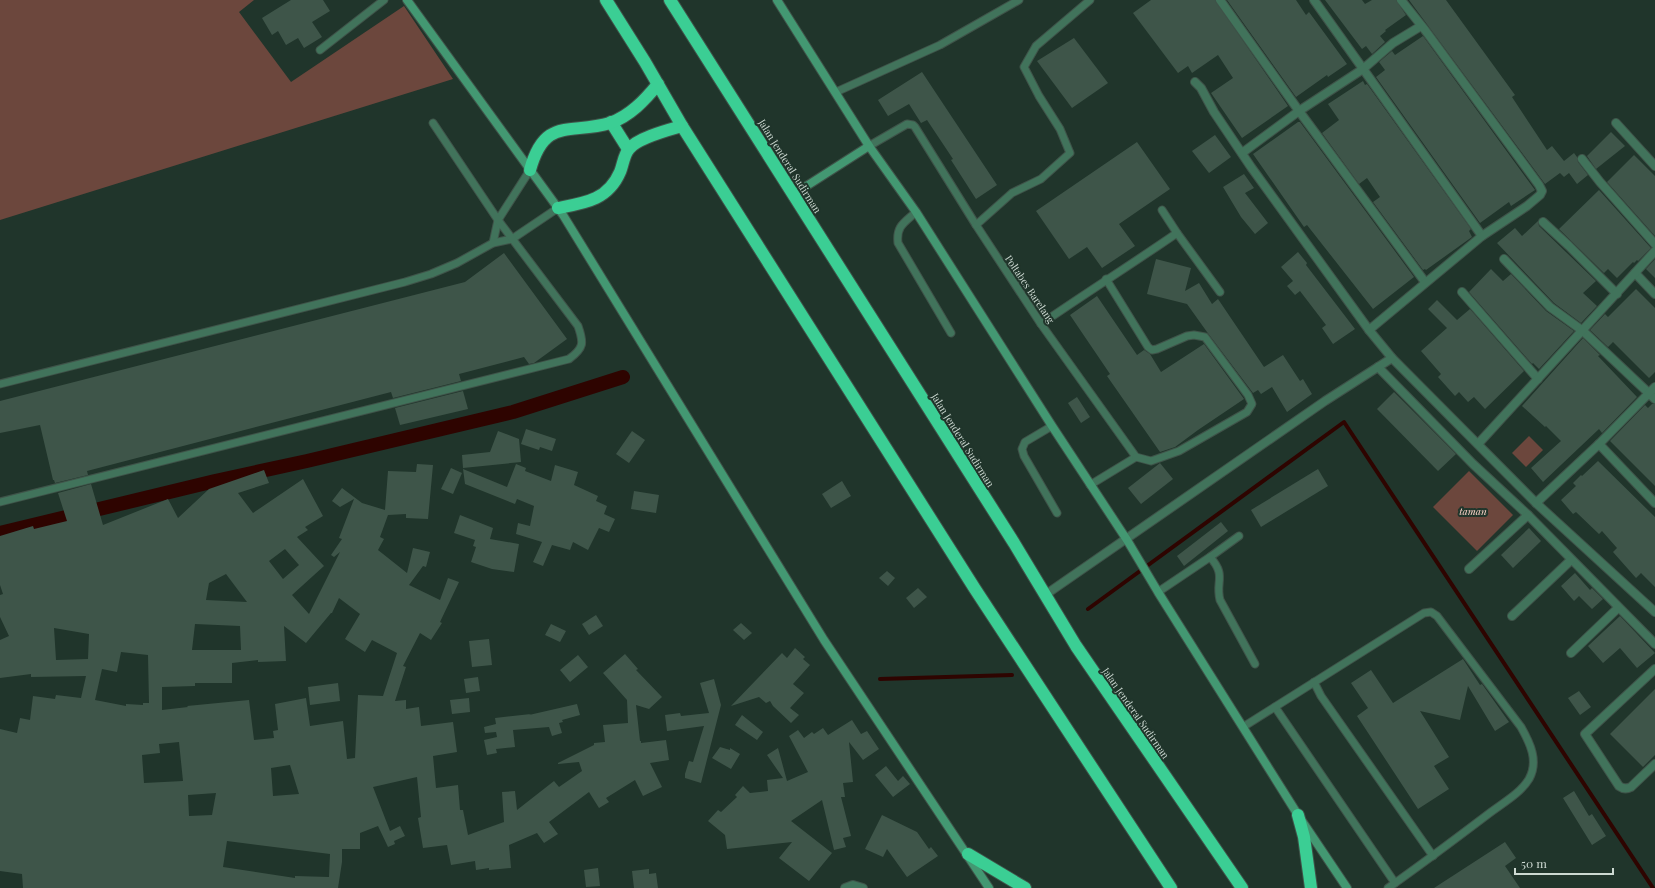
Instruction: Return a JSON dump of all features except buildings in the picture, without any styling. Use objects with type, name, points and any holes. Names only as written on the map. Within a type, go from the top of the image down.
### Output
[{"type":"highway","points":[[606,0],[682,126],[975,589],[1171,888]]},
{"type":"highway","name":"Jalan Jenderal Sudirman","points":[[670,0],[1010,536],[1076,646],[1242,888]]},
{"type":"highway","points":[[530,170],[537,149],[542,142],[550,136],[565,130],[611,122],[635,108],[658,84]]},
{"type":"highway","points":[[611,122],[628,149]]},
{"type":"highway","points":[[558,208],[587,202],[601,197],[615,183],[628,149],[644,138],[682,126]]},
{"type":"highway","points":[[1298,814],[1304,837],[1311,888]]},
{"type":"highway","points":[[968,854],[1025,888]]},
{"type":"street","points":[[407,0],[558,208],[824,640],[952,834],[968,854],[988,888]]},
{"type":"street","points":[[777,0],[869,146],[916,212],[1052,426],[1127,540],[1243,727],[1347,888]]},
{"type":"street","points":[[1220,0],[1258,51],[1299,111],[1425,282]]},
{"type":"street","points":[[1314,0],[1482,236]]},
{"type":"street","points":[[1369,330],[1482,236],[1527,206],[1540,195],[1542,191],[1542,188],[1401,0]]},
{"type":"street","points":[[1242,153],[1299,111],[1363,69],[1393,43],[1421,26]]},
{"type":"street","points":[[1195,82],[1201,88],[1214,112],[1242,153],[1369,330],[1392,358],[1536,502],[1655,612]]},
{"type":"street","points":[[1616,123],[1655,166]]},
{"type":"street","points":[[794,194],[869,146]]},
{"type":"street","points":[[1582,160],[1655,244]]},
{"type":"street","points":[[1543,222],[1617,294]]},
{"type":"street","points":[[1478,444],[1655,251]]},
{"type":"street","points":[[1504,259],[1550,307],[1583,331],[1652,390],[1655,399]]},
{"type":"street","points":[[1635,273],[1655,294]]},
{"type":"street","points":[[1462,292],[1538,379]]},
{"type":"street","points":[[1045,595],[1127,540],[1165,511],[1325,401],[1392,358]]},
{"type":"street","points":[[1378,367],[1468,459],[1528,515],[1655,644]]},
{"type":"street","points":[[1536,502],[1599,444],[1652,390]]},
{"type":"street","points":[[1599,444],[1655,503]]},
{"type":"street","points":[[1469,569],[1528,515]]},
{"type":"street","points":[[1512,616],[1571,560]]},
{"type":"street","points":[[1571,653],[1618,608]]},
{"type":"street","points":[[1655,669],[1585,734],[1619,786],[1622,788],[1631,787],[1655,764]]},
{"type":"street","points":[[844,888],[853,885],[863,888]]},
{"type":"lane","points":[[320,50],[384,0]]},
{"type":"lane","points":[[836,92],[940,45],[1019,0]]},
{"type":"lane","points":[[976,225],[1012,192],[1041,179],[1070,153],[1060,129],[1024,67],[1036,46],[1090,0]]},
{"type":"lane","points":[[0,502],[569,359],[577,353],[582,345],[582,336],[578,326],[498,220],[433,123]]},
{"type":"lane","name":"Poltabes Barelang","points":[[869,146],[908,124],[913,125],[1041,324],[1136,457]]},
{"type":"lane","points":[[493,242],[498,220],[530,170]]},
{"type":"lane","points":[[0,384],[405,282],[431,274],[457,263],[493,242],[512,239],[558,208]]},
{"type":"lane","points":[[1162,210],[1176,233],[1220,292]]},
{"type":"lane","points":[[916,212],[901,226],[897,233],[898,244],[952,333]]},
{"type":"lane","points":[[1041,324],[1106,279],[1153,250],[1176,233]]},
{"type":"lane","points":[[1090,485],[1136,457],[1151,461],[1179,451],[1247,412],[1252,404],[1248,395],[1205,337],[1194,335],[1163,348],[1152,350],[1148,347],[1106,279]]},
{"type":"lane","points":[[1052,426],[1025,442],[1022,449],[1024,456],[1057,513]]},
{"type":"lane","points":[[1158,592],[1238,536]]},
{"type":"lane","points":[[1210,557],[1215,563],[1220,574],[1218,590],[1220,600],[1255,664]]},
{"type":"lane","points":[[1243,727],[1424,612],[1431,612],[1437,616],[1521,727],[1531,745],[1534,760],[1529,778],[1516,793],[1388,888]]},
{"type":"lane","points":[[1314,682],[1321,696],[1433,856]]},
{"type":"lane","points":[[1274,707],[1395,883]]},
{"type":"green space","points":[[0,0],[254,0],[239,12],[291,82],[404,6],[453,79],[0,220]]},
{"type":"green space","points":[[1529,436],[1543,450],[1526,467],[1512,453]]},
{"type":"green space","name":"taman","points":[[1469,471],[1513,515],[1477,551],[1433,507]]},
{"type":"waterway","points":[[0,533],[215,481],[307,461],[513,412],[623,377]]},
{"type":"waterway","points":[[1088,609],[1344,422],[1653,888]]},
{"type":"waterway","points":[[880,679],[1012,675]]}]
